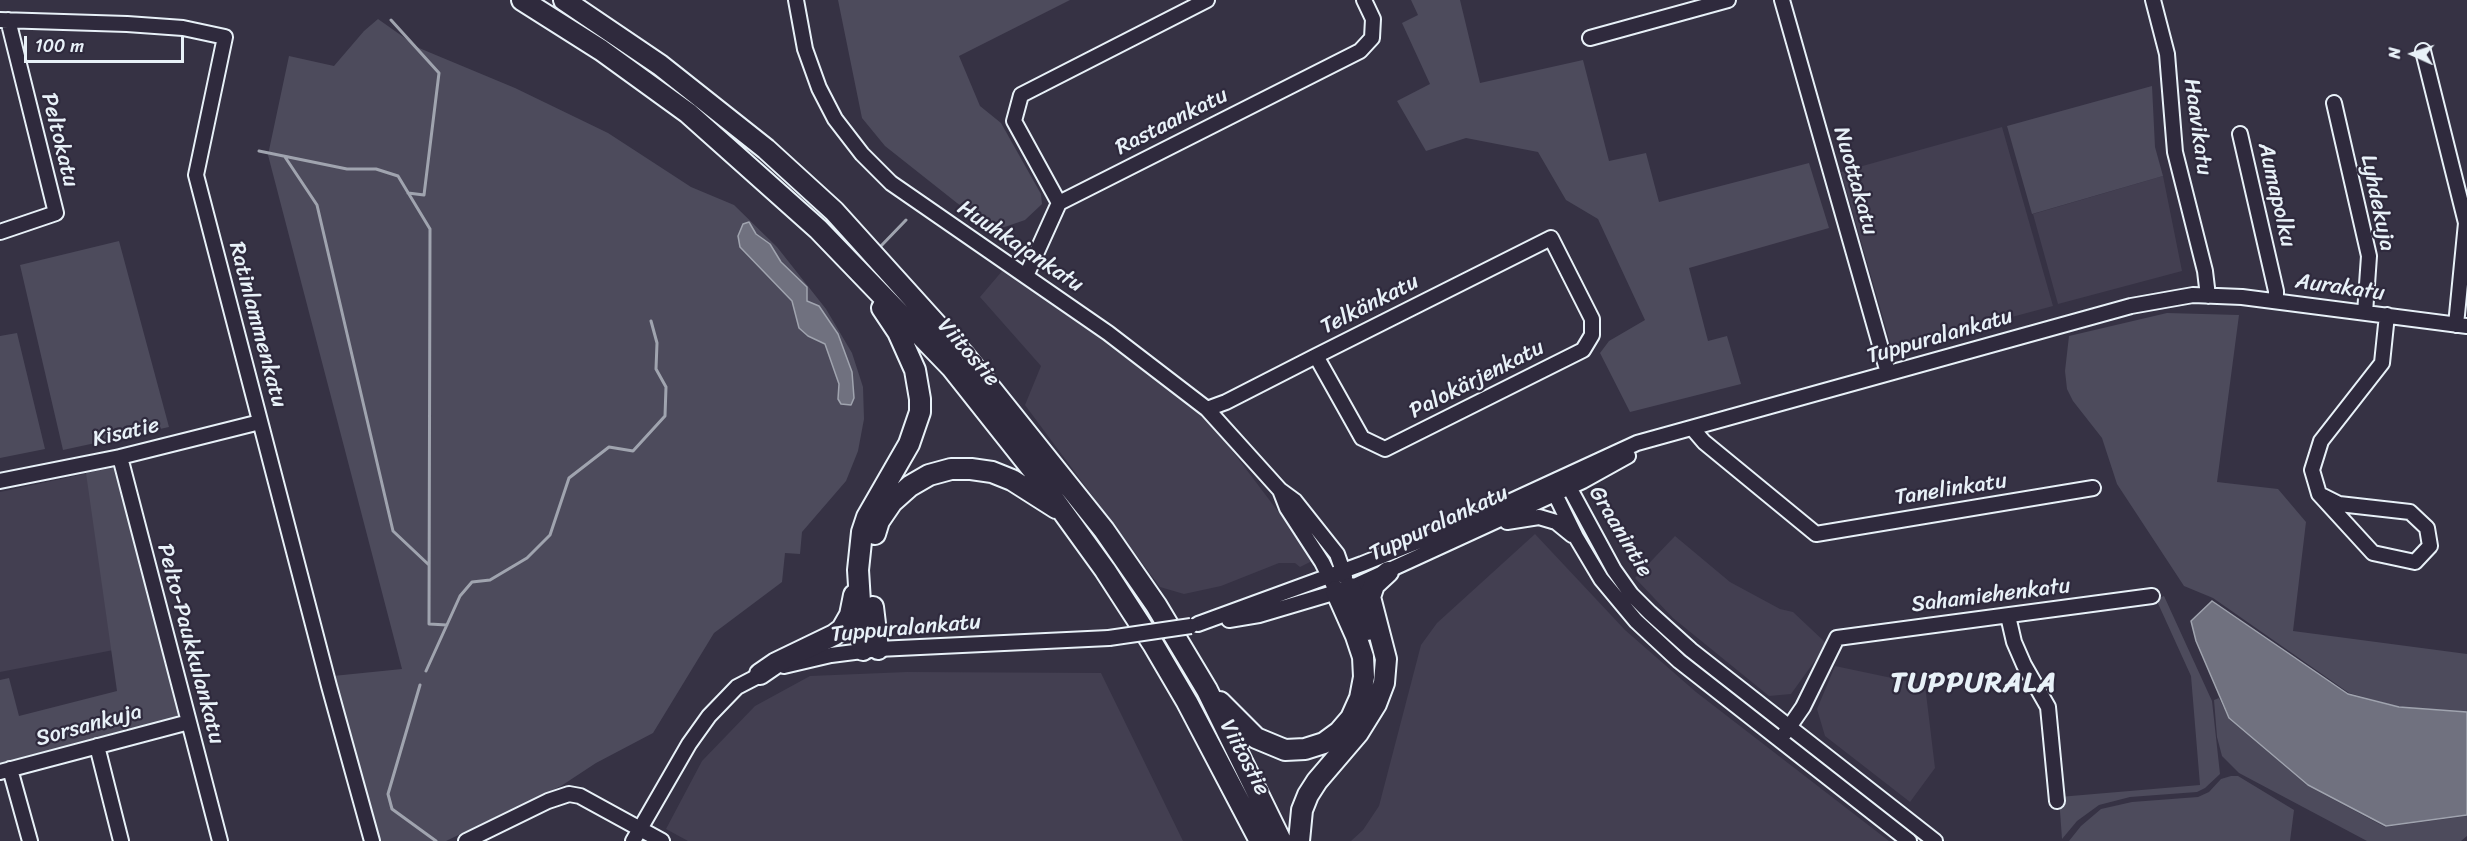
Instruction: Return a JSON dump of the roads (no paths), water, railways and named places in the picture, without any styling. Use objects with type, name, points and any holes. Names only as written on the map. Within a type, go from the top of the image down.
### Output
[{"type":"highway","name":"Viitostie","points":[[522,0],[601,50],[688,113],[764,178],[818,229],[952,368],[1032,469],[1106,570],[1153,644],[1192,712],[1260,841]]},
{"type":"highway","name":"Viitostie","points":[[564,0],[651,58],[766,149],[834,211],[964,354],[1104,530],[1156,605],[1207,690],[1281,841]]},
{"type":"highway","points":[[847,260],[898,332],[915,369],[920,412],[916,426],[867,517],[859,551],[871,650]]},
{"type":"highway","points":[[871,650],[869,566],[871,545],[879,521],[892,502],[910,486],[929,475],[951,469],[992,472],[1012,480],[1065,514]]},
{"type":"highway","points":[[760,674],[793,654],[834,635],[846,623],[854,596],[854,553],[860,524],[874,498],[889,479]]},
{"type":"highway","points":[[1299,841],[1302,810],[1308,795],[1358,733],[1376,704],[1384,683],[1386,659],[1370,597],[1374,585],[1388,572]]},
{"type":"highway","points":[[1207,690],[1257,738],[1285,750],[1305,749],[1324,743],[1340,732],[1351,718],[1360,698],[1364,677],[1362,657],[1340,581]]},
{"type":"highway","points":[[1340,581],[1372,643],[1376,671],[1372,695],[1358,733]]},
{"type":"street","name":"Huuhkajankatu","points":[[796,0],[805,49],[819,88],[835,119],[862,154],[891,183],[1108,333],[1207,409],[1280,490],[1287,508],[1340,581]]},
{"type":"street","points":[[1026,276],[1059,203],[1014,121],[1021,95],[1207,0]]},
{"type":"street","name":"Rastaankatu","points":[[1059,203],[1360,51],[1372,38],[1373,19],[1364,0]]},
{"type":"street","points":[[1590,38],[1728,0]]},
{"type":"street","name":"Nuottakatu","points":[[1782,0],[1887,373]]},
{"type":"street","name":"Haavikatu","points":[[2153,0],[2167,54],[2175,152],[2205,271],[2208,296]]},
{"type":"street","name":"Peltokatu","points":[[0,232],[56,213],[4,20]]},
{"type":"street","name":"Ratinlammenkatu","points":[[4,20],[183,28],[225,37],[196,175],[372,841]]},
{"type":"street","points":[[2423,51],[2466,223],[2461,325]]},
{"type":"street","name":"Lyhdekuja","points":[[2334,103],[2368,256],[2365,313]]},
{"type":"street","name":"Aumapolku","points":[[2240,134],[2276,291],[2276,300]]},
{"type":"street","name":"Telkänkatu","points":[[1207,409],[1551,238]]},
{"type":"street","name":"Palokärjenkatu","points":[[1316,356],[1362,438],[1385,449],[1583,350],[1592,335],[1592,319],[1551,238]]},
{"type":"street","name":"Tuppuralankatu","points":[[1340,581],[1388,572],[1482,528],[1560,487],[1689,429],[2131,306],[2169,298],[2208,296]]},
{"type":"street","name":"Aurakatu","points":[[2208,296],[2276,300],[2461,325]]},
{"type":"street","points":[[2319,494],[2339,504],[2409,512],[2427,528],[2430,546],[2415,562],[2373,553],[2319,494],[2312,470],[2321,441],[2382,363],[2387,315]]},
{"type":"street","name":"Kisatie","points":[[0,481],[120,457],[260,422]]},
{"type":"street","name":"Tanelinkatu","points":[[1689,429],[1816,534],[2093,488]]},
{"type":"street","name":"Pelto-Paukkulankatu","points":[[120,457],[220,841]]},
{"type":"street","name":"Tuppuralankatu","points":[[636,835],[689,744],[709,716],[737,687],[760,674],[788,665],[871,650],[1108,638],[1259,615],[1340,581],[1459,525],[1560,487]]},
{"type":"street","name":"Graanintie","points":[[1560,487],[1576,537],[1601,579],[1636,621],[1679,661],[1785,733],[1935,841]]},
{"type":"street","name":"Graanintie","points":[[1560,487],[1631,594],[1691,650],[1909,841]]},
{"type":"street","points":[[1482,528],[1539,517],[1556,522],[1576,537]]},
{"type":"street","name":"Sahamiehenkatu","points":[[1785,733],[1803,707],[1837,638],[2152,596]]},
{"type":"street","points":[[2008,616],[2020,658],[2048,707],[2057,801]]},
{"type":"street","name":"Sorsankuja","points":[[5,770],[189,722]]},
{"type":"street","points":[[97,746],[121,841]]},
{"type":"street","points":[[5,770],[30,841]]},
{"type":"street","points":[[466,841],[548,801],[569,794],[580,796],[636,835],[662,841]]},
{"type":"water","points":[[749,222],[756,234],[770,244],[781,262],[807,287],[807,301],[819,306],[838,334],[852,372],[854,398],[851,405],[841,404],[838,399],[839,384],[825,344],[808,336],[799,328],[792,301],[740,247],[738,236],[743,224]]},
{"type":"water","points":[[2212,601],[2348,694],[2399,707],[2467,712],[2467,815],[2386,826],[2308,785],[2229,718],[2196,641],[2191,621]]},
{"type":"waterway","points":[[391,20],[439,73],[424,195],[408,193]]},
{"type":"waterway","points":[[259,151],[347,169],[376,169],[398,176],[430,229],[429,624],[447,625]]},
{"type":"waterway","points":[[285,157],[317,205],[393,531],[429,565]]},
{"type":"waterway","points":[[880,247],[906,220]]},
{"type":"waterway","points":[[426,671],[460,596],[472,582],[490,580],[527,558],[550,535],[569,478],[609,447],[633,451],[665,416],[666,387],[656,369],[657,343],[651,321]]},
{"type":"waterway","points":[[420,685],[388,794],[392,809],[436,841]]},
{"type":"district","name":"TUPPURALA","points":[[1974,684]]}]
